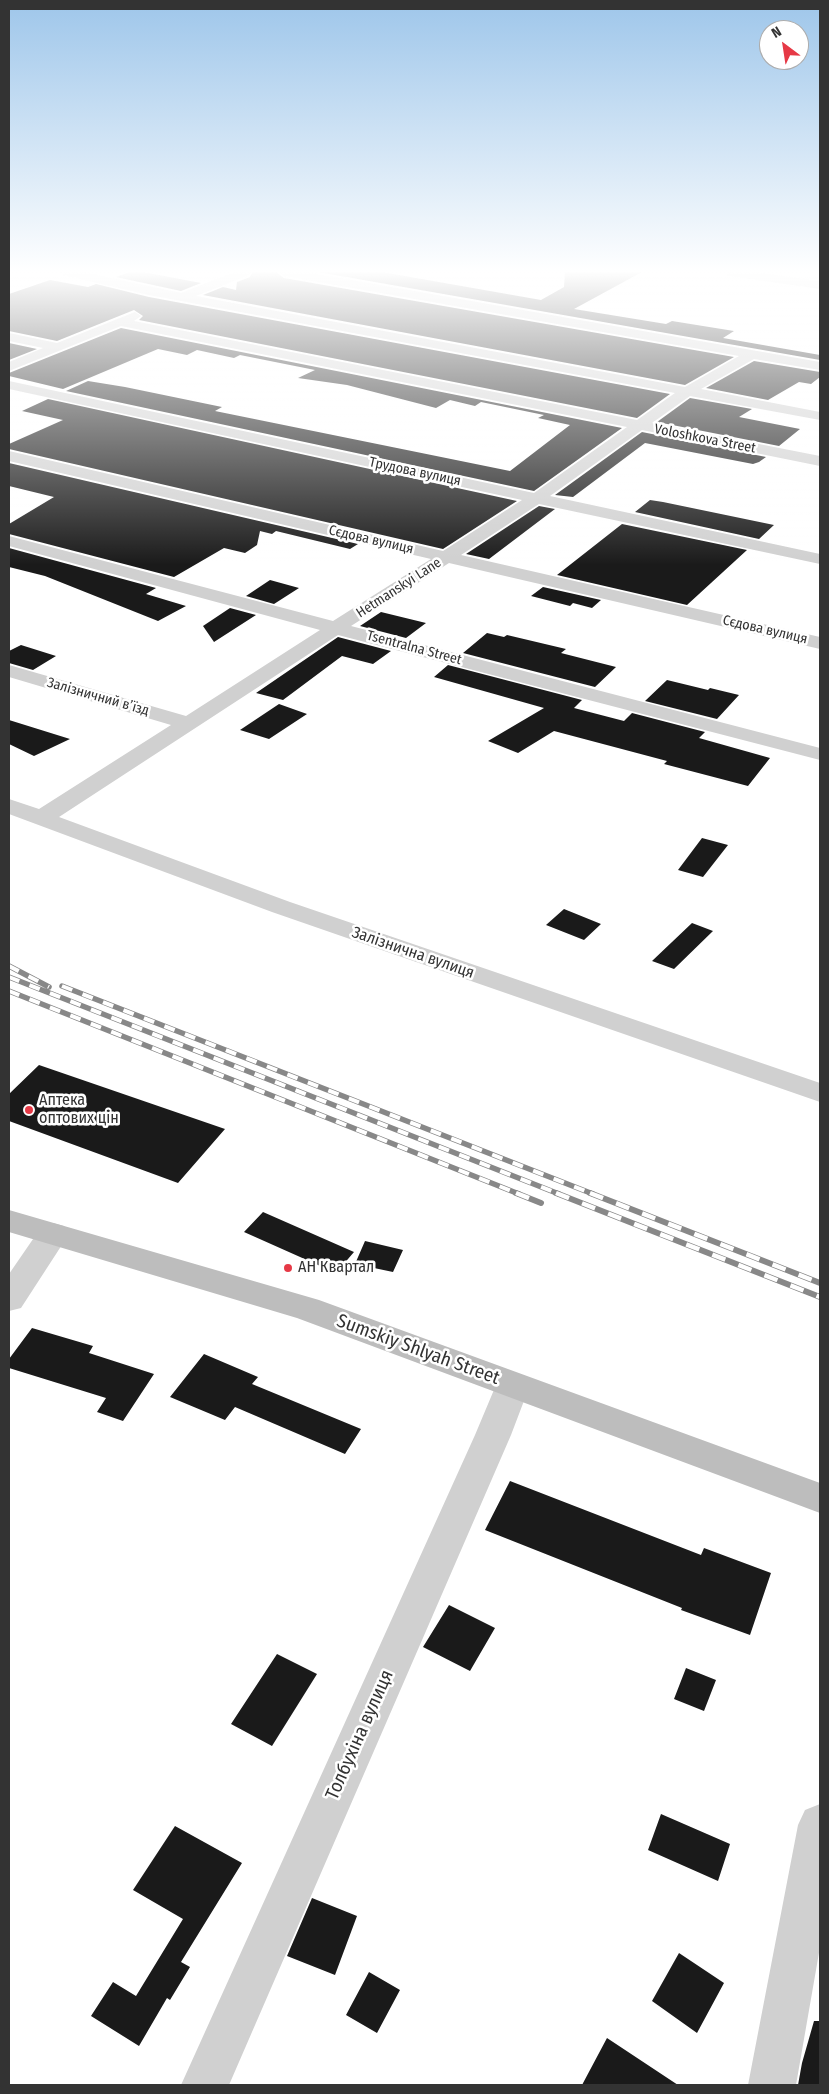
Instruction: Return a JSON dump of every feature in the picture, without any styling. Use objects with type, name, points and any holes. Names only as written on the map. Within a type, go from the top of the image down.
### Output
[{"type":"main road","name":"Sumskiy Shlyah Street","points":[[9,1221],[307,1309],[820,1498]]},
{"type":"street","name":"Voloshkova Street","points":[[356,370],[820,461]]},
{"type":"street","points":[[574,370],[820,416]]},
{"type":"street","name":"Hetmanskyi Lane","points":[[44,817],[446,558],[641,427],[688,391],[725,370]]},
{"type":"street","name":"Трудова вулиця","points":[[9,386],[820,559]]},
{"type":"street","name":"Сєдова вулиця","points":[[9,456],[820,643]]},
{"type":"street","name":"Tsentralna Street","points":[[9,541],[820,754]]},
{"type":"street","name":"Залізничний в’їзд","points":[[9,671],[188,723]]},
{"type":"street","name":"Залізнична вулиця","points":[[9,806],[44,817],[281,907],[820,1093]]},
{"type":"street","points":[[9,1299],[53,1234]]},
{"type":"street","name":"Толбухіна вулиця","points":[[205,2085],[493,1435],[513,1385]]},
{"type":"street","points":[[772,2085],[820,1825]]},
{"type":"building","points":[[17,370],[109,370],[63,389],[9,376],[9,373]]},
{"type":"building","points":[[315,370],[330,370],[622,428],[534,491],[66,391],[88,381],[125,387],[222,407],[215,411],[510,471],[570,425],[538,418],[544,415],[481,402],[475,406],[450,400],[436,408],[347,385],[298,378]]},
{"type":"building","points":[[392,370],[540,370],[670,394],[637,418]]},
{"type":"building","points":[[603,370],[712,370],[685,385]]},
{"type":"building","points":[[738,370],[806,370],[820,372],[820,377],[811,384],[799,382],[768,400],[706,388]]},
{"type":"building","points":[[690,398],[752,409],[739,417],[800,429],[779,446],[657,422]]},
{"type":"building","points":[[48,399],[517,501],[443,549],[9,449],[9,444],[63,420],[22,411]]},
{"type":"building","points":[[642,432],[766,457],[753,464],[645,443],[573,497],[555,495]]},
{"type":"building","points":[[9,463],[358,544],[350,549],[276,531],[272,534],[260,531],[257,545],[245,553],[224,548],[174,577],[9,534],[9,524],[54,497],[9,486]]},
{"type":"building","points":[[650,500],[774,525],[759,539],[635,512]]},
{"type":"building","points":[[539,506],[555,509],[489,559],[466,554]]},
{"type":"building","points":[[622,524],[747,550],[687,605],[557,575]]},
{"type":"building","points":[[9,548],[156,588],[146,594],[186,606],[158,621],[45,576],[9,567]]},
{"type":"building","points":[[270,580],[299,588],[274,604],[246,596]]},
{"type":"building","points":[[543,587],[601,600],[592,608],[573,603],[570,606],[531,596]]},
{"type":"building","points":[[230,608],[256,615],[214,642],[203,626]]},
{"type":"building","points":[[381,612],[426,623],[406,638],[360,626]]},
{"type":"building","points":[[487,633],[504,637],[507,635],[566,649],[561,653],[616,667],[595,687],[463,653]]},
{"type":"building","points":[[338,637],[391,651],[373,664],[342,656],[283,700],[256,693]]},
{"type":"building","points":[[21,645],[56,656],[33,670],[9,663],[9,651]]},
{"type":"building","points":[[448,665],[582,700],[574,708],[624,721],[632,713],[705,732],[699,738],[770,758],[748,786],[664,764],[667,761],[554,731],[518,753],[488,741],[544,708],[434,677]]},
{"type":"building","points":[[667,680],[739,695],[717,719],[645,701]]},
{"type":"building","points":[[279,704],[307,714],[269,739],[240,730]]},
{"type":"building","points":[[9,720],[70,739],[34,756],[9,744]]},
{"type":"building","points":[[702,838],[728,845],[703,877],[678,870]]},
{"type":"building","points":[[564,909],[601,924],[584,940],[546,925]]},
{"type":"building","points":[[692,923],[713,931],[674,969],[652,961]]},
{"type":"building","points":[[39,1065],[225,1129],[178,1183],[9,1121],[9,1094]]},
{"type":"building","points":[[263,1212],[354,1252],[336,1273],[244,1232]]},
{"type":"building","points":[[365,1241],[403,1250],[393,1272],[355,1264]]},
{"type":"building","points":[[32,1328],[93,1346],[89,1353],[154,1374],[123,1421],[97,1412],[106,1398],[9,1368],[9,1359]]},
{"type":"building","points":[[204,1354],[258,1377],[252,1384],[361,1429],[345,1454],[235,1407],[225,1420],[170,1397]]},
{"type":"building","points":[[510,1481],[701,1555],[704,1548],[771,1573],[750,1635],[681,1610],[682,1608],[485,1530]]},
{"type":"building","points":[[449,1605],[495,1628],[470,1671],[423,1647]]},
{"type":"building","points":[[277,1654],[317,1674],[272,1746],[231,1724]]},
{"type":"building","points":[[686,1668],[716,1680],[704,1711],[674,1699]]},
{"type":"building","points":[[661,1814],[730,1844],[718,1881],[648,1850]]},
{"type":"building","points":[[175,1826],[242,1863],[181,1962],[190,1967],[170,2000],[167,1998],[139,2046],[91,2016],[113,1982],[136,1996],[183,1919],[133,1890]]},
{"type":"building","points":[[312,1898],[357,1916],[335,1975],[287,1956]]},
{"type":"building","points":[[679,1953],[724,1983],[697,2033],[652,2001]]},
{"type":"building","points":[[369,1972],[400,1990],[377,2033],[346,2015]]},
{"type":"building","points":[[814,2021],[820,2021],[820,2085],[798,2085],[802,2063]]},
{"type":"building","points":[[607,2038],[678,2085],[582,2085]]},
{"type":"railway","points":[[9,966],[49,987]]},
{"type":"railway","points":[[9,977],[559,1194]]},
{"type":"railway","points":[[62,986],[593,1194]]},
{"type":"railway","points":[[9,991],[519,1194]]},
{"type":"railway","points":[[516,1193],[541,1203]]},
{"type":"railway","points":[[556,1193],[820,1297]]},
{"type":"railway","points":[[590,1193],[820,1283]]},
{"type":"place","name":"Аптека оптових цін","points":[[29,1110]]},
{"type":"place","name":"АН Квартал","points":[[288,1268]]}]
